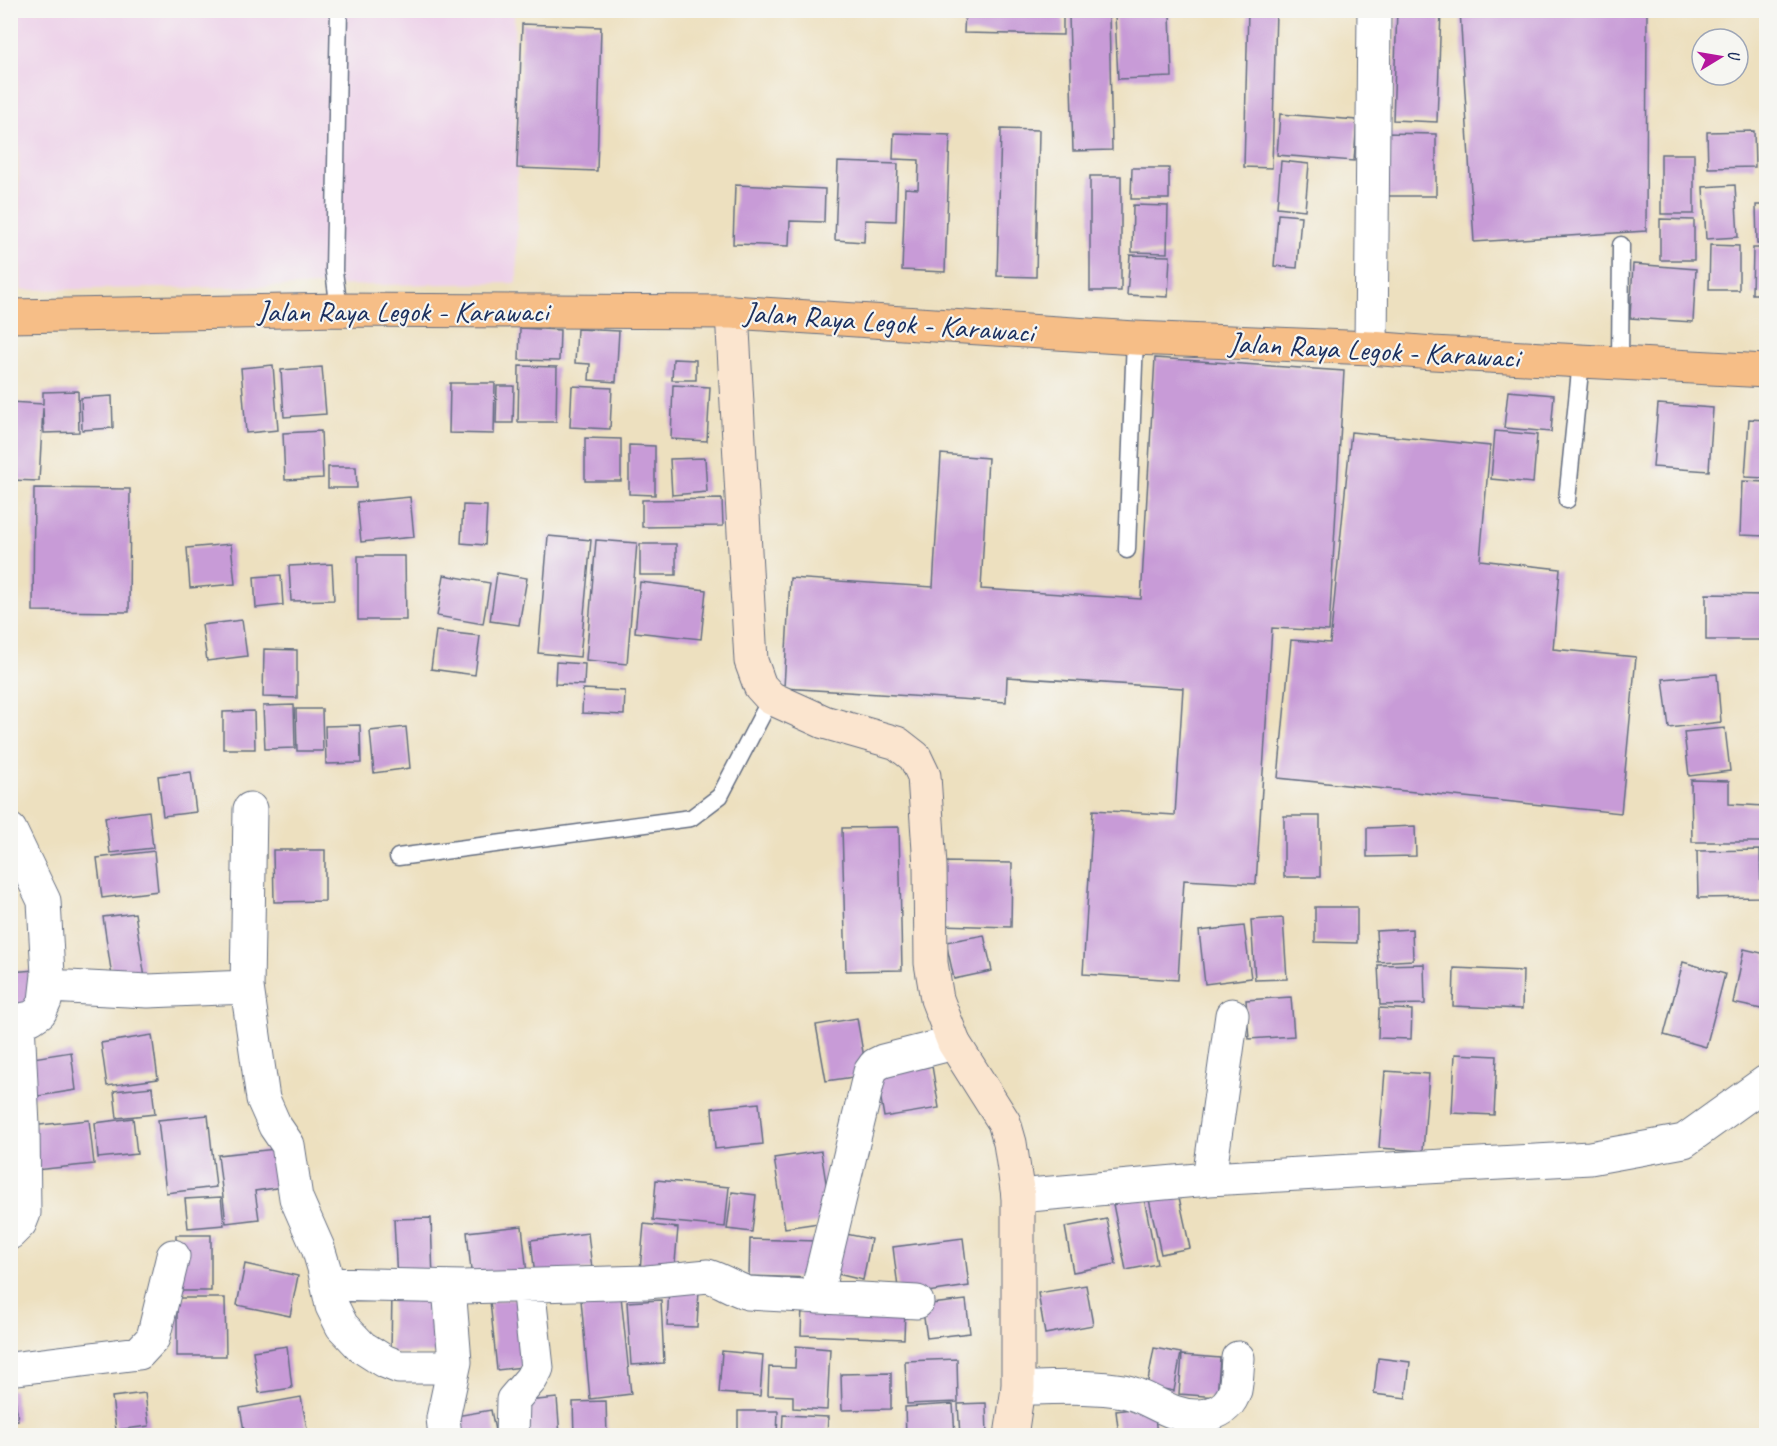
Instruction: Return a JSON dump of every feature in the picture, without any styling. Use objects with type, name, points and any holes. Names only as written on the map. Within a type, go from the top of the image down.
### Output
[{"type":"main road","name":"Jalan Raya Legok - Karawaci","points":[[10,316],[339,310],[732,312],[1135,338],[1371,348],[1767,371]]},
{"type":"street","points":[[1371,348],[1374,10]]},
{"type":"street","points":[[732,312],[751,661],[760,686],[771,698],[824,722],[897,743],[915,757],[924,776],[930,866],[931,963],[937,999],[954,1043],[1004,1122],[1010,1143],[1017,1196],[1018,1388],[1011,1436]]},
{"type":"street","points":[[250,809],[247,987],[263,1099],[275,1126],[288,1145],[296,1198],[318,1248],[332,1306],[342,1326],[362,1347],[399,1367],[448,1367],[455,1362]]},
{"type":"street","points":[[10,830],[44,901],[48,986],[40,1012],[31,1018],[14,1022],[23,1126],[24,1213],[20,1223],[10,1233]]},
{"type":"street","points":[[48,986],[147,991],[247,987]]},
{"type":"street","points":[[1209,1179],[1232,1015]]},
{"type":"street","points":[[816,1297],[870,1072],[875,1065],[883,1061],[954,1043]]},
{"type":"street","points":[[1017,1196],[1209,1179],[1590,1158],[1684,1141],[1767,1082]]},
{"type":"street","points":[[10,1369],[139,1353],[153,1338],[173,1256]]},
{"type":"street","points":[[327,1284],[449,1287],[647,1282],[708,1276],[748,1293],[917,1302]]},
{"type":"street","points":[[512,1436],[513,1400],[537,1368],[528,1285]]},
{"type":"street","points":[[445,1436],[443,1418],[455,1362],[449,1287]]},
{"type":"street","points":[[1018,1388],[1127,1391],[1176,1413],[1197,1417],[1214,1414],[1228,1405],[1234,1391],[1238,1358]]},
{"type":"lane","points":[[339,10],[334,271],[339,310]]},
{"type":"lane","points":[[1620,363],[1621,245]]},
{"type":"lane","points":[[1127,550],[1135,338]]},
{"type":"lane","points":[[1567,500],[1581,361]]},
{"type":"lane","points":[[398,857],[691,818],[720,796],[771,698]]},
{"type":"shaded area","points":[[16,11],[514,11],[517,283],[21,290]]},
{"type":"building","points":[[965,10],[1063,10],[1063,35],[964,33]]},
{"type":"building","points":[[1248,10],[1276,10],[1272,168],[1244,167]]},
{"type":"building","points":[[1397,10],[1441,10],[1437,122],[1393,120]]},
{"type":"building","points":[[1460,10],[1647,10],[1646,231],[1474,242]]},
{"type":"building","points":[[1170,13],[1172,77],[1118,79],[1115,15]]},
{"type":"building","points":[[1109,14],[1112,150],[1073,151],[1069,16]]},
{"type":"building","points":[[10,21],[12,21],[14,46],[10,47]]},
{"type":"building","points":[[522,24],[601,27],[597,171],[517,168]]},
{"type":"building","points":[[1280,114],[1357,120],[1354,161],[1277,155]]},
{"type":"building","points":[[1001,129],[1039,130],[1036,277],[997,276]]},
{"type":"building","points":[[1754,131],[1755,167],[1708,168],[1707,132]]},
{"type":"building","points":[[894,133],[950,135],[945,272],[902,270],[905,188],[918,189],[919,160],[893,159]]},
{"type":"building","points":[[1382,133],[1436,134],[1436,196],[1382,196]]},
{"type":"building","points":[[1661,154],[1694,154],[1694,214],[1661,214]]},
{"type":"building","points":[[1281,161],[1309,164],[1305,210],[1277,207]]},
{"type":"building","points":[[838,162],[898,164],[896,221],[865,220],[864,242],[835,240]]},
{"type":"building","points":[[1132,168],[1169,168],[1169,199],[1131,199]]},
{"type":"building","points":[[1090,176],[1121,176],[1121,291],[1090,291]]},
{"type":"building","points":[[735,185],[825,189],[824,222],[790,221],[789,246],[733,244]]},
{"type":"building","points":[[1735,185],[1738,237],[1706,239],[1703,187]]},
{"type":"building","points":[[1133,205],[1168,206],[1167,253],[1132,252]]},
{"type":"building","points":[[1756,205],[1766,205],[1766,244],[1757,244]]},
{"type":"building","points":[[1278,214],[1301,216],[1297,268],[1274,266]]},
{"type":"building","points":[[1660,219],[1694,220],[1694,260],[1660,260]]},
{"type":"building","points":[[1710,245],[1739,246],[1739,290],[1709,290]]},
{"type":"building","points":[[1753,248],[1766,248],[1766,294],[1752,294]]},
{"type":"building","points":[[1130,255],[1170,256],[1168,297],[1127,295]]},
{"type":"building","points":[[1633,264],[1696,269],[1693,322],[1630,318]]},
{"type":"building","points":[[520,328],[560,330],[559,361],[519,360]]},
{"type":"building","points":[[577,329],[619,331],[616,382],[589,380],[590,364],[575,363]]},
{"type":"building","points":[[1155,358],[1344,371],[1329,631],[1272,628],[1256,884],[1184,880],[1178,980],[1083,974],[1093,810],[1175,815],[1183,688],[1007,677],[1006,702],[784,688],[790,578],[933,587],[941,454],[988,458],[981,589],[1141,599]]},
{"type":"building","points":[[673,359],[696,360],[696,380],[672,380]]},
{"type":"building","points":[[273,365],[278,430],[246,433],[241,368]]},
{"type":"building","points":[[519,366],[557,367],[556,422],[518,422]]},
{"type":"building","points":[[322,367],[326,414],[284,417],[281,370]]},
{"type":"building","points":[[450,383],[495,383],[494,434],[449,433]]},
{"type":"building","points":[[673,385],[710,387],[707,441],[671,439]]},
{"type":"building","points":[[497,386],[514,386],[513,423],[496,423]]},
{"type":"building","points":[[572,386],[612,388],[610,429],[570,427]]},
{"type":"building","points":[[78,391],[79,432],[44,433],[43,408],[39,481],[10,480],[10,402],[43,404],[43,392]]},
{"type":"building","points":[[1508,391],[1554,395],[1551,432],[1504,428]]},
{"type":"building","points":[[112,396],[113,428],[82,430],[81,398]]},
{"type":"building","points":[[1658,404],[1713,408],[1709,471],[1653,467]]},
{"type":"building","points":[[1749,419],[1766,420],[1766,478],[1745,477]]},
{"type":"building","points":[[321,431],[323,478],[285,480],[283,433]]},
{"type":"building","points":[[1495,431],[1537,435],[1533,483],[1491,479]]},
{"type":"building","points":[[1351,432],[1490,446],[1480,560],[1560,569],[1553,649],[1636,657],[1621,813],[1278,778],[1291,640],[1330,643]]},
{"type":"building","points":[[585,438],[621,439],[621,481],[585,481]]},
{"type":"building","points":[[629,445],[655,446],[655,495],[629,494]]},
{"type":"building","points":[[705,458],[707,492],[672,495],[670,459]]},
{"type":"building","points":[[328,467],[356,467],[357,488],[328,488]]},
{"type":"building","points":[[1742,481],[1766,482],[1766,536],[1740,535]]},
{"type":"building","points":[[34,488],[130,489],[129,612],[33,611]]},
{"type":"building","points":[[410,497],[414,537],[361,542],[357,502]]},
{"type":"building","points":[[722,499],[723,526],[642,527],[642,500]]},
{"type":"building","points":[[463,505],[487,506],[485,545],[461,543]]},
{"type":"building","points":[[548,536],[591,540],[580,657],[538,653]]},
{"type":"building","points":[[596,540],[637,543],[627,664],[586,660]]},
{"type":"building","points":[[231,544],[235,584],[190,588],[187,548]]},
{"type":"building","points":[[640,544],[676,544],[676,575],[640,575]]},
{"type":"building","points":[[358,556],[405,556],[406,620],[358,620]]},
{"type":"building","points":[[332,564],[334,600],[291,601],[289,566]]},
{"type":"building","points":[[497,573],[527,578],[519,625],[490,621]]},
{"type":"building","points":[[281,575],[283,605],[256,608],[254,577]]},
{"type":"building","points":[[444,575],[490,583],[483,624],[437,616]]},
{"type":"building","points":[[640,582],[706,590],[701,639],[635,632]]},
{"type":"building","points":[[1706,594],[1766,595],[1766,640],[1706,640]]},
{"type":"building","points":[[242,620],[247,656],[207,661],[202,625]]},
{"type":"building","points":[[436,631],[480,636],[475,675],[431,669]]},
{"type":"building","points":[[264,649],[297,650],[297,698],[263,697]]},
{"type":"building","points":[[556,662],[585,664],[584,685],[555,684]]},
{"type":"building","points":[[1717,674],[1721,722],[1669,728],[1663,679]]},
{"type":"building","points":[[583,689],[625,691],[624,715],[582,713]]},
{"type":"building","points":[[294,705],[295,748],[265,749],[263,706]]},
{"type":"building","points":[[296,709],[322,709],[323,751],[297,751]]},
{"type":"building","points":[[254,711],[255,749],[223,749],[223,712]]},
{"type":"building","points":[[360,725],[361,763],[326,764],[325,726]]},
{"type":"building","points":[[406,727],[410,768],[374,773],[370,731]]},
{"type":"building","points":[[1725,728],[1730,771],[1689,776],[1684,732]]},
{"type":"building","points":[[191,772],[196,812],[163,816],[158,776]]},
{"type":"building","points":[[1691,780],[1729,781],[1729,804],[1764,806],[1764,842],[1692,842]]},
{"type":"building","points":[[149,811],[153,848],[110,853],[105,817]]},
{"type":"building","points":[[1284,816],[1320,816],[1320,877],[1284,877]]},
{"type":"building","points":[[1415,826],[1416,856],[1367,857],[1367,828]]},
{"type":"building","points":[[899,827],[902,970],[846,971],[842,828]]},
{"type":"building","points":[[273,850],[325,850],[325,901],[274,902]]},
{"type":"building","points":[[1760,850],[1761,897],[1698,898],[1697,851]]},
{"type":"building","points":[[154,851],[158,891],[102,898],[97,858]]},
{"type":"building","points":[[940,862],[1012,863],[1011,927],[939,925]]},
{"type":"building","points":[[1315,907],[1357,907],[1357,943],[1315,942]]},
{"type":"building","points":[[135,913],[145,978],[113,983],[103,917]]},
{"type":"building","points":[[1283,918],[1287,979],[1255,980],[1251,920]]},
{"type":"building","points":[[1244,926],[1251,978],[1205,984],[1199,931]]},
{"type":"building","points":[[1412,929],[1413,960],[1378,962],[1376,931]]},
{"type":"building","points":[[984,935],[992,971],[954,979],[946,942]]},
{"type":"building","points":[[1744,949],[1766,954],[1766,1010],[1733,1003]]},
{"type":"building","points":[[1683,962],[1725,974],[1706,1047],[1664,1035]]},
{"type":"building","points":[[1424,964],[1425,1004],[1380,1005],[1378,965]]},
{"type":"building","points":[[1454,968],[1523,971],[1522,1009],[1453,1006]]},
{"type":"building","points":[[35,970],[38,1011],[10,1012],[10,972]]},
{"type":"building","points":[[1291,997],[1294,1036],[1249,1039],[1246,1000]]},
{"type":"building","points":[[1379,1008],[1412,1010],[1411,1039],[1378,1038]]},
{"type":"building","points":[[857,1018],[867,1075],[826,1081],[816,1025]]},
{"type":"building","points":[[152,1035],[158,1079],[107,1086],[101,1043]]},
{"type":"building","points":[[71,1052],[76,1090],[26,1098],[20,1060]]},
{"type":"building","points":[[1455,1054],[1497,1056],[1494,1115],[1452,1113]]},
{"type":"building","points":[[932,1066],[939,1108],[884,1117],[877,1076]]},
{"type":"building","points":[[1385,1071],[1429,1074],[1423,1151],[1379,1148]]},
{"type":"building","points":[[152,1087],[155,1114],[117,1118],[114,1091]]},
{"type":"building","points":[[759,1103],[763,1144],[715,1149],[712,1108]]},
{"type":"building","points":[[208,1115],[216,1187],[166,1193],[158,1120]]},
{"type":"building","points":[[133,1118],[137,1154],[98,1158],[95,1123]]},
{"type":"building","points":[[89,1120],[94,1164],[35,1170],[30,1126]]},
{"type":"building","points":[[286,1148],[290,1186],[255,1191],[259,1219],[226,1223],[218,1155]]},
{"type":"building","points":[[821,1151],[832,1221],[785,1228],[774,1158]]},
{"type":"building","points":[[656,1180],[729,1187],[725,1227],[653,1220]]},
{"type":"building","points":[[1177,1188],[1190,1248],[1161,1254],[1148,1195]]},
{"type":"building","points":[[732,1192],[756,1195],[752,1232],[727,1229]]},
{"type":"building","points":[[1143,1193],[1157,1264],[1126,1270],[1112,1199]]},
{"type":"building","points":[[221,1197],[224,1225],[188,1228],[185,1199]]},
{"type":"building","points":[[431,1218],[433,1280],[397,1282],[394,1219]]},
{"type":"building","points":[[1107,1219],[1116,1264],[1073,1272],[1065,1227]]},
{"type":"building","points":[[644,1224],[678,1228],[674,1274],[640,1270]]},
{"type":"building","points":[[522,1226],[527,1274],[472,1280],[467,1232]]},
{"type":"building","points":[[588,1233],[592,1269],[535,1276],[531,1240]]},
{"type":"building","points":[[841,1233],[871,1239],[863,1280],[833,1273]]},
{"type":"building","points":[[176,1235],[211,1235],[211,1291],[176,1291]]},
{"type":"building","points":[[963,1238],[969,1286],[899,1296],[893,1247]]},
{"type":"building","points":[[750,1239],[817,1241],[816,1278],[749,1276]]},
{"type":"building","points":[[245,1264],[298,1276],[290,1316],[237,1305]]},
{"type":"building","points":[[1086,1285],[1093,1325],[1045,1334],[1038,1293]]},
{"type":"building","points":[[669,1287],[699,1289],[697,1327],[667,1326]]},
{"type":"building","points":[[392,1291],[439,1291],[438,1353],[391,1352]]},
{"type":"building","points":[[621,1296],[631,1394],[590,1399],[581,1300]]},
{"type":"building","points":[[177,1298],[225,1298],[226,1356],[177,1356]]},
{"type":"building","points":[[524,1298],[531,1366],[497,1370],[490,1301]]},
{"type":"building","points":[[661,1300],[664,1363],[631,1365],[627,1302]]},
{"type":"building","points":[[966,1300],[970,1333],[927,1338],[922,1305]]},
{"type":"building","points":[[802,1305],[905,1309],[904,1339],[801,1335]]},
{"type":"building","points":[[287,1346],[292,1388],[259,1393],[253,1351]]},
{"type":"building","points":[[796,1346],[830,1349],[827,1410],[793,1408],[793,1396],[768,1395],[769,1367],[795,1368]]},
{"type":"building","points":[[1154,1348],[1181,1353],[1174,1391],[1147,1386]]},
{"type":"building","points":[[722,1351],[763,1355],[760,1396],[719,1393]]},
{"type":"building","points":[[1182,1355],[1220,1358],[1217,1397],[1179,1394]]},
{"type":"building","points":[[1378,1358],[1410,1362],[1406,1398],[1374,1394]]},
{"type":"building","points":[[957,1359],[958,1402],[907,1404],[905,1361]]},
{"type":"building","points":[[891,1373],[891,1409],[842,1410],[841,1374]]},
{"type":"building","points":[[10,1390],[14,1390],[18,1420],[10,1421]]},
{"type":"building","points":[[145,1393],[149,1426],[116,1430],[112,1397]]},
{"type":"building","points":[[301,1397],[308,1434],[245,1436],[240,1408]]},
{"type":"building","points":[[557,1398],[560,1436],[520,1436],[517,1402]]},
{"type":"building","points":[[606,1401],[607,1436],[574,1436],[573,1402]]},
{"type":"building","points":[[986,1403],[987,1436],[960,1436],[958,1404]]},
{"type":"building","points":[[953,1404],[955,1436],[906,1436],[905,1407]]},
{"type":"building","points":[[1154,1406],[1157,1436],[1119,1436],[1116,1411]]},
{"type":"building","points":[[491,1410],[496,1436],[454,1436],[450,1417]]},
{"type":"building","points":[[738,1411],[778,1411],[777,1436],[738,1436]]},
{"type":"building","points":[[783,1415],[828,1417],[827,1436],[782,1436]]}]
